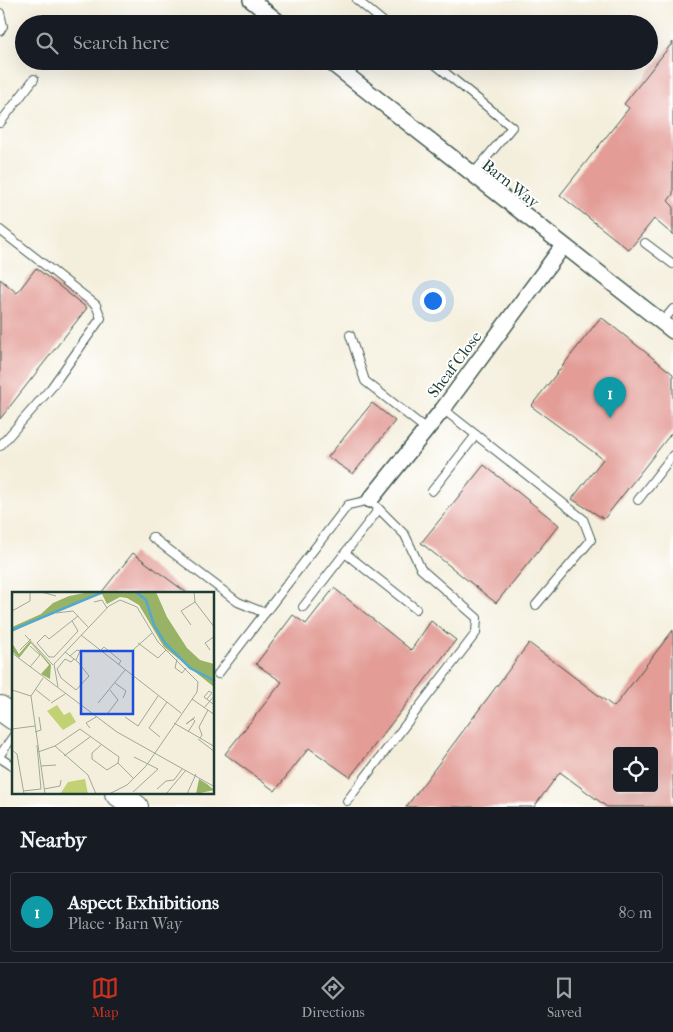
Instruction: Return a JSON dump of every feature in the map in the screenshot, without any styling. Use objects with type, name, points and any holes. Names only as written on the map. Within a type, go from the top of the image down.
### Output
[{"type":"main road","points":[[0,708],[12,717]]},
{"type":"main road","points":[[118,794],[136,807]]},
{"type":"street","points":[[251,0],[270,15]]},
{"type":"street","name":"Barn Way","points":[[339,70],[668,327]]},
{"type":"street","name":"Sheaf Close","points":[[375,504],[426,429],[563,246]]},
{"type":"lane","points":[[357,0],[375,15]]},
{"type":"lane","points":[[0,13],[2,26],[0,31]]},
{"type":"lane","points":[[442,70],[512,127],[472,174]]},
{"type":"lane","points":[[0,123],[34,79]]},
{"type":"lane","points":[[0,230],[96,305],[101,318],[52,388],[0,446]]},
{"type":"lane","points":[[645,243],[673,264]]},
{"type":"lane","points":[[668,327],[673,309]]},
{"type":"lane","points":[[350,335],[366,381],[426,429]]},
{"type":"lane","points":[[443,408],[583,519],[591,540],[536,605]]},
{"type":"lane","points":[[432,491],[476,435]]},
{"type":"lane","points":[[638,500],[673,455]]},
{"type":"lane","points":[[303,606],[345,553],[375,504]]},
{"type":"lane","points":[[218,674],[348,505],[375,504],[405,535],[421,569],[477,618],[476,633],[347,801]]},
{"type":"lane","points":[[152,537],[238,602],[265,613]]},
{"type":"lane","points":[[345,553],[416,609]]},
{"type":"lane","points":[[12,738],[0,757],[12,766]]},
{"type":"building","points":[[673,42],[673,194],[668,201],[673,206],[673,235],[654,219],[629,250],[560,195],[629,108],[624,104],[651,70],[658,70],[658,61]]},
{"type":"building","points":[[36,268],[87,308],[0,419],[0,279],[17,293]]},
{"type":"building","points":[[601,317],[673,374],[673,431],[604,519],[572,499],[603,459],[531,406]]},
{"type":"building","points":[[372,403],[395,421],[353,474],[328,457]]},
{"type":"building","points":[[484,465],[559,525],[496,603],[421,543]]},
{"type":"building","points":[[133,553],[186,592],[102,592]]},
{"type":"building","points":[[334,588],[411,650],[431,621],[456,640],[350,777],[309,748],[275,791],[225,754],[282,682],[256,664],[293,615],[306,624]]},
{"type":"building","points":[[673,630],[673,807],[607,807],[560,772],[534,807],[406,807],[529,643],[614,707]]},
{"type":"place","name":"Aspect Exhibitions","points":[[610,418]]}]
